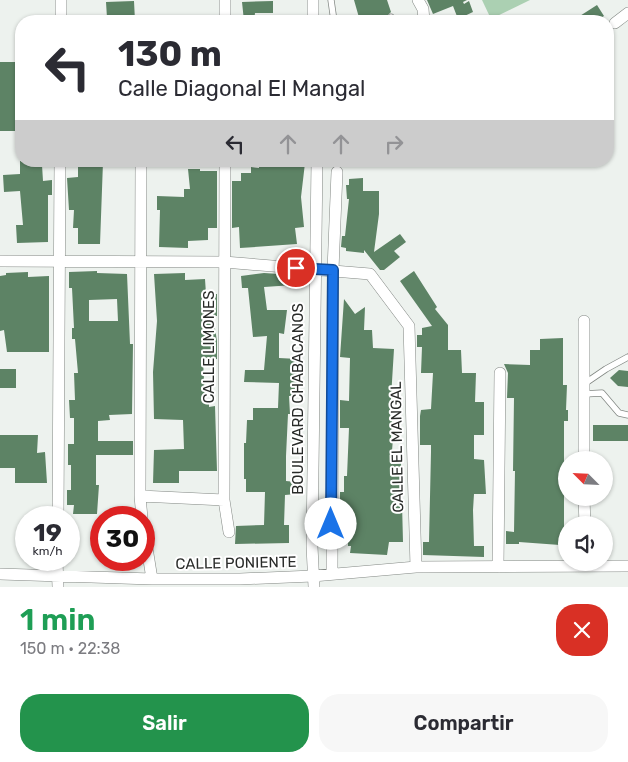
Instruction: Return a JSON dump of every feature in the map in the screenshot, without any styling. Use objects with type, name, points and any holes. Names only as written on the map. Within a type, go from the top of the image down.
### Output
[{"type":"street","points":[[61,0],[61,15]]},
{"type":"street","points":[[225,0],[225,15]]},
{"type":"street","points":[[313,0],[313,15]]},
{"type":"street","points":[[418,0],[423,9],[424,15]]},
{"type":"street","points":[[615,23],[628,13]]},
{"type":"street","points":[[58,506],[60,167]]},
{"type":"street","points":[[141,506],[142,167]]},
{"type":"street","name":"CALLE LIMONES","points":[[225,167],[224,500],[230,532]]},
{"type":"street","name":"BOULEVARD CHABACANOS","points":[[317,167],[314,269],[320,578]]},
{"type":"street","points":[[320,578],[337,172]]},
{"type":"street","points":[[0,261],[224,262],[333,270]]},
{"type":"street","name":"CALLE EL MANGAL","points":[[333,270],[370,274],[409,326],[416,567]]},
{"type":"street","points":[[584,321],[584,451]]},
{"type":"street","points":[[498,567],[500,373]]},
{"type":"street","points":[[140,496],[224,500]]},
{"type":"street","name":"CALLE PONIENTE","points":[[0,574],[57,582],[152,579],[320,578],[416,567],[558,566]]},
{"type":"street","name":"CALLE PONIENTE","points":[[613,566],[628,566]]},
{"type":"street","points":[[151,571],[152,579]]},
{"type":"lane","points":[[331,0],[333,15]]},
{"type":"lane","points":[[584,389],[606,369],[628,357]]},
{"type":"lane","points":[[584,389],[602,393],[618,413],[628,415]]},
{"type":"green space","points":[[482,0],[530,0],[499,15],[489,15]]},
{"type":"building","points":[[354,0],[387,0],[391,12],[388,15],[358,15]]},
{"type":"building","points":[[427,0],[467,0],[463,2],[464,4],[469,1],[473,12],[467,15],[456,15],[453,6],[433,14]]},
{"type":"building","points":[[134,1],[135,15],[107,15],[106,2]]},
{"type":"building","points":[[273,1],[273,13],[243,15],[242,2]]},
{"type":"building","points":[[597,5],[603,15],[581,15]]},
{"type":"building","points":[[0,62],[15,62],[15,131],[0,131]]},
{"type":"building","points":[[20,167],[42,167],[43,181],[52,180],[52,195],[48,195],[48,242],[17,243],[16,225],[23,225],[20,191],[4,192],[3,175],[20,174]]},
{"type":"building","points":[[78,167],[103,167],[100,244],[78,244],[78,228],[73,228],[74,210],[69,210],[67,178],[78,177]]},
{"type":"building","points":[[251,167],[305,167],[301,197],[304,227],[295,228],[297,244],[240,248],[239,227],[232,228],[232,181],[241,181],[241,173],[251,173]]},
{"type":"building","points":[[188,169],[217,171],[217,228],[208,228],[208,240],[188,241],[188,248],[159,247],[160,210],[157,210],[157,196],[184,197],[184,189],[190,189]]},
{"type":"building","points":[[363,178],[363,191],[379,191],[379,214],[374,252],[400,234],[406,242],[394,251],[400,257],[384,270],[380,270],[364,250],[364,253],[346,251],[346,248],[341,247],[342,236],[345,236],[349,199],[347,199],[346,185],[349,185],[349,179]]},
{"type":"building","points":[[97,271],[97,273],[127,274],[130,344],[133,344],[132,414],[109,415],[110,420],[98,421],[98,441],[133,441],[133,455],[96,455],[96,485],[99,485],[98,506],[90,506],[90,514],[80,514],[80,506],[67,505],[67,490],[71,490],[71,465],[68,465],[68,444],[74,444],[74,418],[70,418],[69,400],[75,400],[74,373],[78,373],[75,339],[72,339],[72,328],[74,328],[72,288],[69,288],[69,272]],"holes":[[[117,299],[118,321],[89,321],[89,300]]]},
{"type":"building","points":[[414,271],[437,307],[435,309],[448,325],[448,350],[461,350],[462,373],[476,373],[475,402],[484,402],[484,435],[474,435],[474,459],[484,460],[486,494],[474,494],[473,510],[474,546],[484,546],[484,557],[423,555],[423,542],[429,542],[431,445],[420,445],[420,416],[421,410],[431,409],[433,373],[421,373],[422,347],[417,347],[417,335],[422,335],[422,328],[432,326],[400,281]]},
{"type":"building","points":[[28,272],[28,277],[49,276],[49,352],[7,352],[4,330],[0,331],[0,276],[6,275],[6,273]]},
{"type":"building","points":[[185,273],[185,280],[205,279],[206,294],[217,294],[217,316],[213,316],[217,341],[217,359],[203,361],[205,399],[209,399],[209,407],[215,406],[217,471],[179,471],[179,483],[153,483],[154,450],[184,449],[183,420],[154,419],[153,372],[157,321],[154,274]]},
{"type":"building","points":[[264,273],[294,275],[294,285],[264,287],[267,310],[287,310],[284,334],[279,333],[279,358],[298,359],[296,396],[289,396],[290,414],[288,414],[286,456],[286,481],[296,482],[296,494],[285,495],[284,525],[289,525],[289,543],[235,544],[236,526],[264,525],[265,492],[246,492],[244,443],[246,443],[247,420],[253,420],[253,408],[278,408],[279,383],[244,382],[245,370],[264,370],[267,336],[253,337],[248,288],[242,288],[241,276]]},
{"type":"building","points":[[344,299],[355,314],[365,307],[364,330],[372,330],[373,348],[394,349],[390,414],[392,421],[391,438],[393,438],[391,464],[401,463],[403,542],[389,542],[387,555],[350,553],[351,546],[348,546],[348,504],[340,504],[340,492],[344,492],[344,476],[347,476],[349,428],[340,428],[340,400],[349,401],[350,358],[340,357]]},
{"type":"building","points":[[563,338],[563,385],[567,385],[566,410],[568,410],[568,421],[564,421],[564,451],[558,451],[558,506],[564,506],[564,516],[558,516],[558,545],[519,542],[519,544],[506,544],[506,531],[514,532],[515,471],[513,471],[514,398],[507,398],[508,373],[504,364],[530,365],[530,350],[540,350],[540,339]]},
{"type":"building","points":[[0,369],[16,369],[16,388],[0,388]]},
{"type":"building","points":[[619,370],[628,371],[628,387],[618,386],[610,378]]},
{"type":"building","points":[[593,425],[628,425],[628,441],[593,441]]},
{"type":"building","points":[[0,435],[38,435],[37,453],[45,452],[47,483],[15,483],[15,468],[0,468]]},
{"type":"route","points":[[296,268],[333,270],[331,524]]}]
